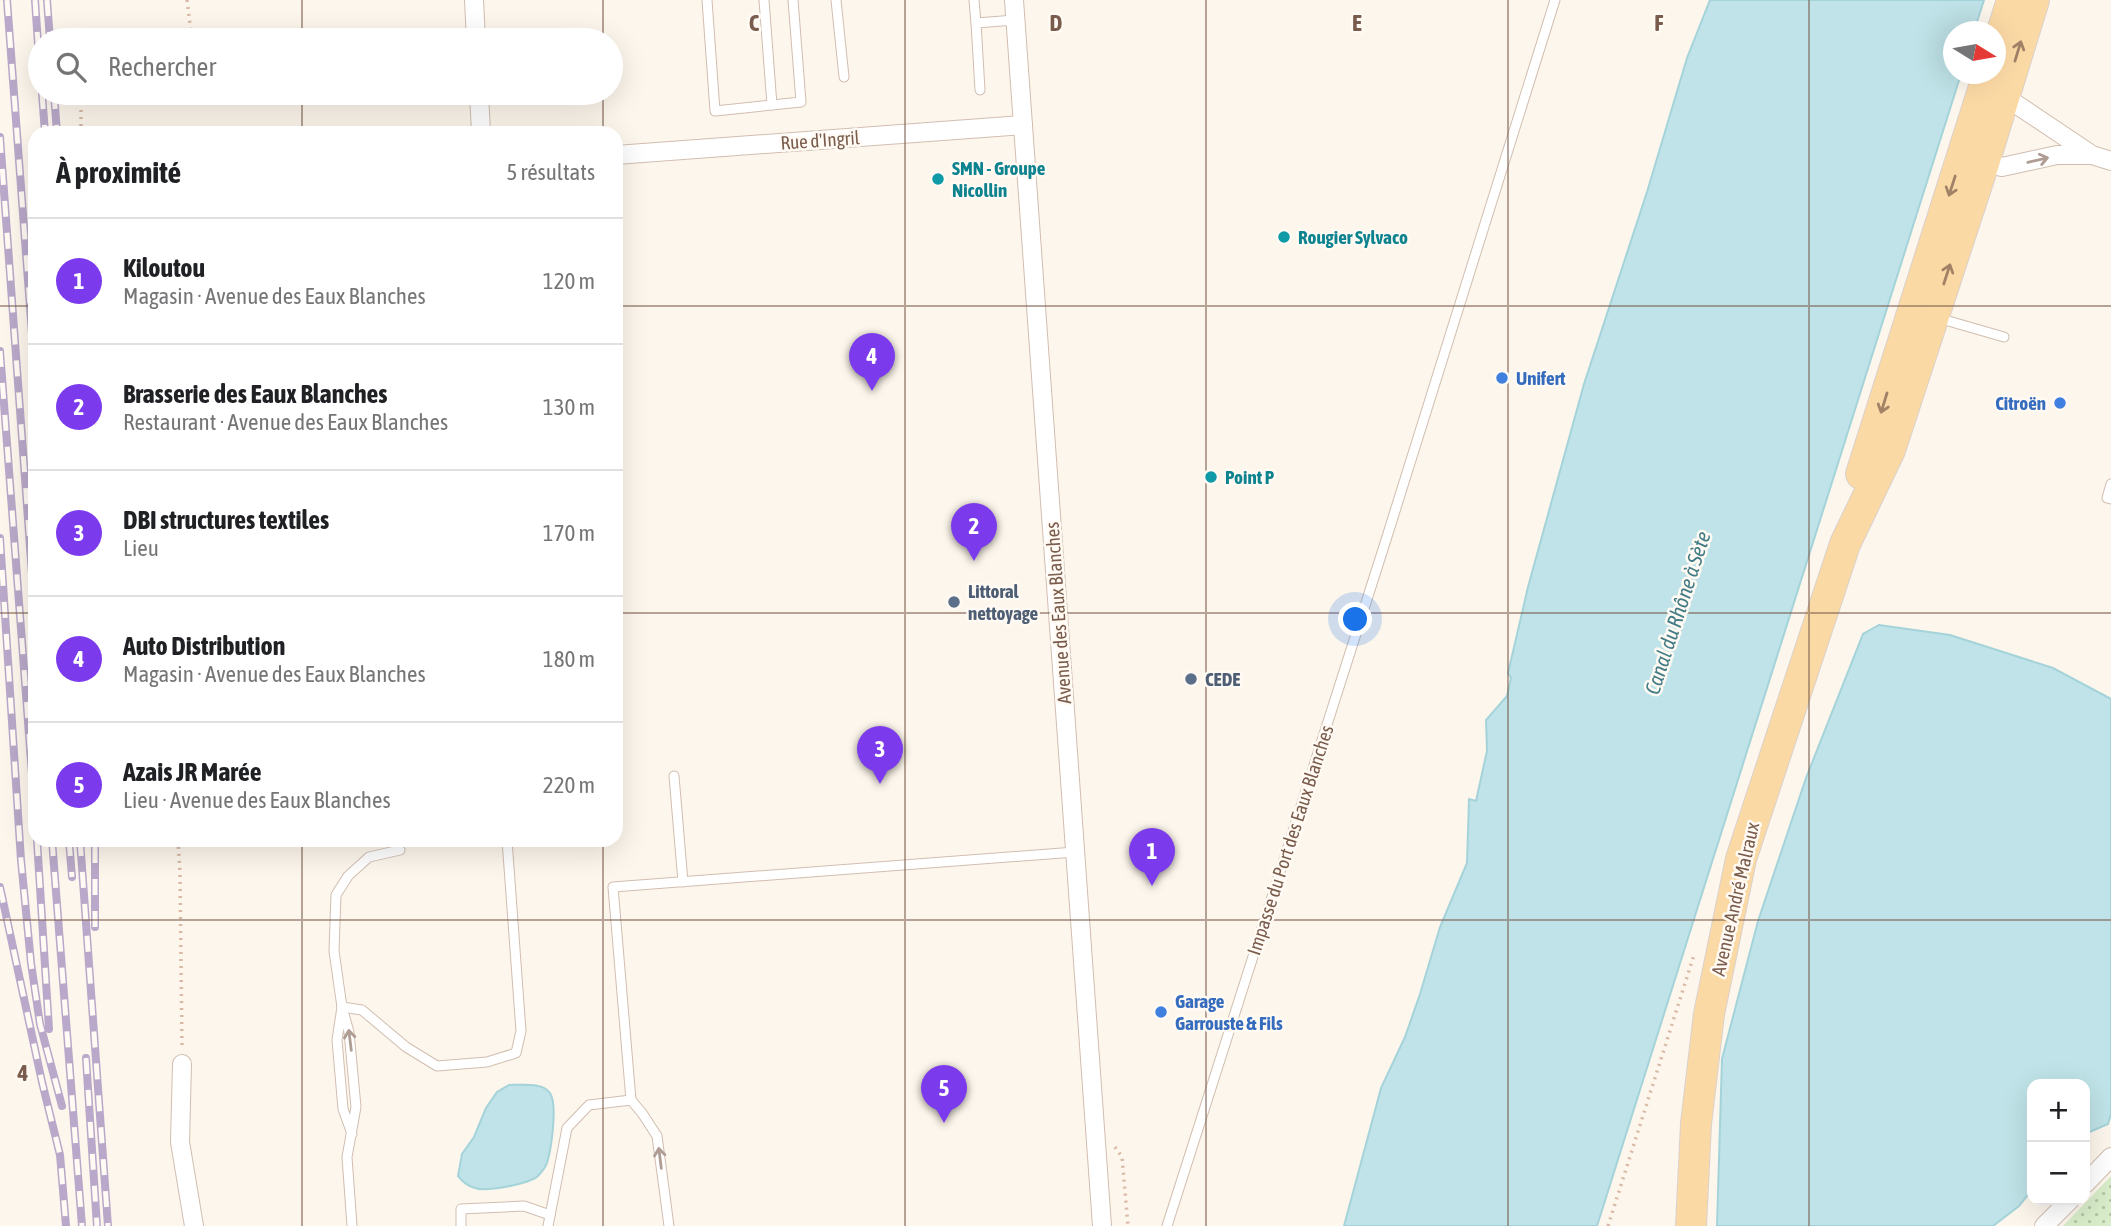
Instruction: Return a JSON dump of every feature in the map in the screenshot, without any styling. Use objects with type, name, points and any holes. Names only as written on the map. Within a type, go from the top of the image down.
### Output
[{"type":"main road","points":[[2005,21],[2012,0]]},
{"type":"main road","points":[[1923,314],[1973,121],[1996,85],[2034,0]]},
{"type":"main road","points":[[1923,314],[1984,163],[1996,85]]},
{"type":"main road","points":[[1973,121],[1984,163]]},
{"type":"main road","name":"Avenue André Malraux","points":[[1691,1226],[1696,1124],[1709,1014],[1741,859],[1845,544],[1890,450],[1923,314]]},
{"type":"street","points":[[474,0],[475,28]]},
{"type":"street","name":"Avenue des Eaux Blanches","points":[[1014,0],[1102,1226]]},
{"type":"street","points":[[1996,85],[2092,155]]},
{"type":"street","points":[[480,105],[481,126]]},
{"type":"street","name":"Rue d'Ingril","points":[[623,154],[1023,125]]},
{"type":"street","points":[[1984,163],[2002,167],[2057,155],[2092,155],[2111,161]]},
{"type":"street","points":[[182,1064],[180,1142],[194,1226]]},
{"type":"street","points":[[2090,1179],[2111,1157]]},
{"type":"street","points":[[2044,1226],[2065,1205]]},
{"type":"lane","points":[[707,0],[715,111],[801,102],[793,0]]},
{"type":"lane","points":[[764,0],[772,105]]},
{"type":"lane","points":[[836,0],[844,77]]},
{"type":"lane","points":[[974,0],[980,90]]},
{"type":"lane","name":"Impasse du Port des Eaux Blanches","points":[[1167,1226],[1555,0]]},
{"type":"lane","points":[[976,23],[1015,20]]},
{"type":"lane","points":[[1923,314],[2004,337]]},
{"type":"lane","points":[[2111,484],[2106,498],[2111,499]]},
{"type":"lane","points":[[674,776],[684,882]]},
{"type":"lane","points":[[342,1007],[362,1010],[406,1047],[437,1066],[487,1062],[516,1053],[521,1031],[508,847]]},
{"type":"lane","points":[[352,1226],[347,1157],[356,1108],[349,1032],[342,1007],[334,951],[336,895],[348,876],[369,857],[400,850]]},
{"type":"lane","points":[[669,1226],[657,1136],[631,1100],[613,887],[1075,852]]},
{"type":"lane","points":[[548,1226],[567,1128],[589,1105],[631,1100]]},
{"type":"lane","points":[[461,1226],[461,1209],[524,1206],[550,1215]]},
{"type":"path","points":[[187,0],[190,28]]},
{"type":"path","points":[[80,126],[81,105]]},
{"type":"path","points":[[178,847],[182,1064]]},
{"type":"green space","points":[[2111,1176],[2111,1226],[2063,1226],[2083,1205],[2090,1205],[2090,1198]]},
{"type":"water","name":"Canal du Rhône à Sète","points":[[1710,0],[1984,0],[1977,21],[1943,21],[1943,84],[1958,84],[1597,1226],[1344,1226],[1381,1088],[1405,1037],[1440,927],[1467,863],[1469,799],[1476,801],[1487,751],[1486,720],[1507,696],[1511,678],[1508,673],[1528,587],[1584,384],[1647,192],[1687,58]]},
{"type":"water","points":[[1879,625],[1950,635],[2053,668],[2111,699],[2111,1114],[2108,1124],[2090,1132],[2090,1079],[2027,1079],[2027,1196],[2019,1206],[1993,1226],[1717,1226],[1722,1059],[1758,921],[1806,778],[1863,634]]},
{"type":"water","points":[[509,1085],[537,1086],[550,1093],[554,1117],[547,1163],[538,1176],[526,1182],[497,1188],[472,1187],[458,1176],[462,1154],[474,1137],[486,1108],[497,1092]]},
{"type":"railway","points":[[7,0],[28,280]]},
{"type":"railway","points":[[35,0],[37,28]]},
{"type":"railway","points":[[47,0],[49,28]]},
{"type":"railway","points":[[43,105],[44,126]]},
{"type":"railway","points":[[55,105],[56,126]]},
{"type":"railway","points":[[0,137],[28,519]]},
{"type":"railway","points":[[0,351],[28,721]]},
{"type":"railway","points":[[0,538],[21,860],[31,963],[40,1024],[62,1106]]},
{"type":"railway","points":[[37,847],[49,1029]]},
{"type":"railway","points":[[53,847],[82,1226]]},
{"type":"railway","points":[[70,847],[72,877]]},
{"type":"railway","points":[[81,847],[108,1226]]},
{"type":"railway","points":[[95,847],[95,927]]},
{"type":"railway","points":[[0,887],[60,1155],[66,1226]]},
{"type":"railway","points":[[86,1058],[97,1226]]},
{"type":"place","name":"SMN - Groupe Nicollin","points":[[938,179]]},
{"type":"place","name":"Rougier Sylvaco","points":[[1284,237]]},
{"type":"place","name":"Unifert","points":[[1502,378]]},
{"type":"place","name":"Auto Distribution","points":[[872,391]]},
{"type":"place","name":"Citroën","points":[[2060,403]]},
{"type":"place","name":"Point P","points":[[1211,477]]},
{"type":"place","name":"Brasserie des Eaux Blanches","points":[[974,561]]},
{"type":"place","name":"Littoral nettoyage","points":[[954,602]]},
{"type":"place","name":"CEDE","points":[[1191,679]]},
{"type":"place","name":"DBI structures textiles","points":[[880,784]]},
{"type":"place","name":"Kiloutou","points":[[1152,886]]},
{"type":"place","name":"Garage Garrouste & Fils","points":[[1161,1012]]},
{"type":"place","name":"Azais JR Marée","points":[[944,1123]]}]
